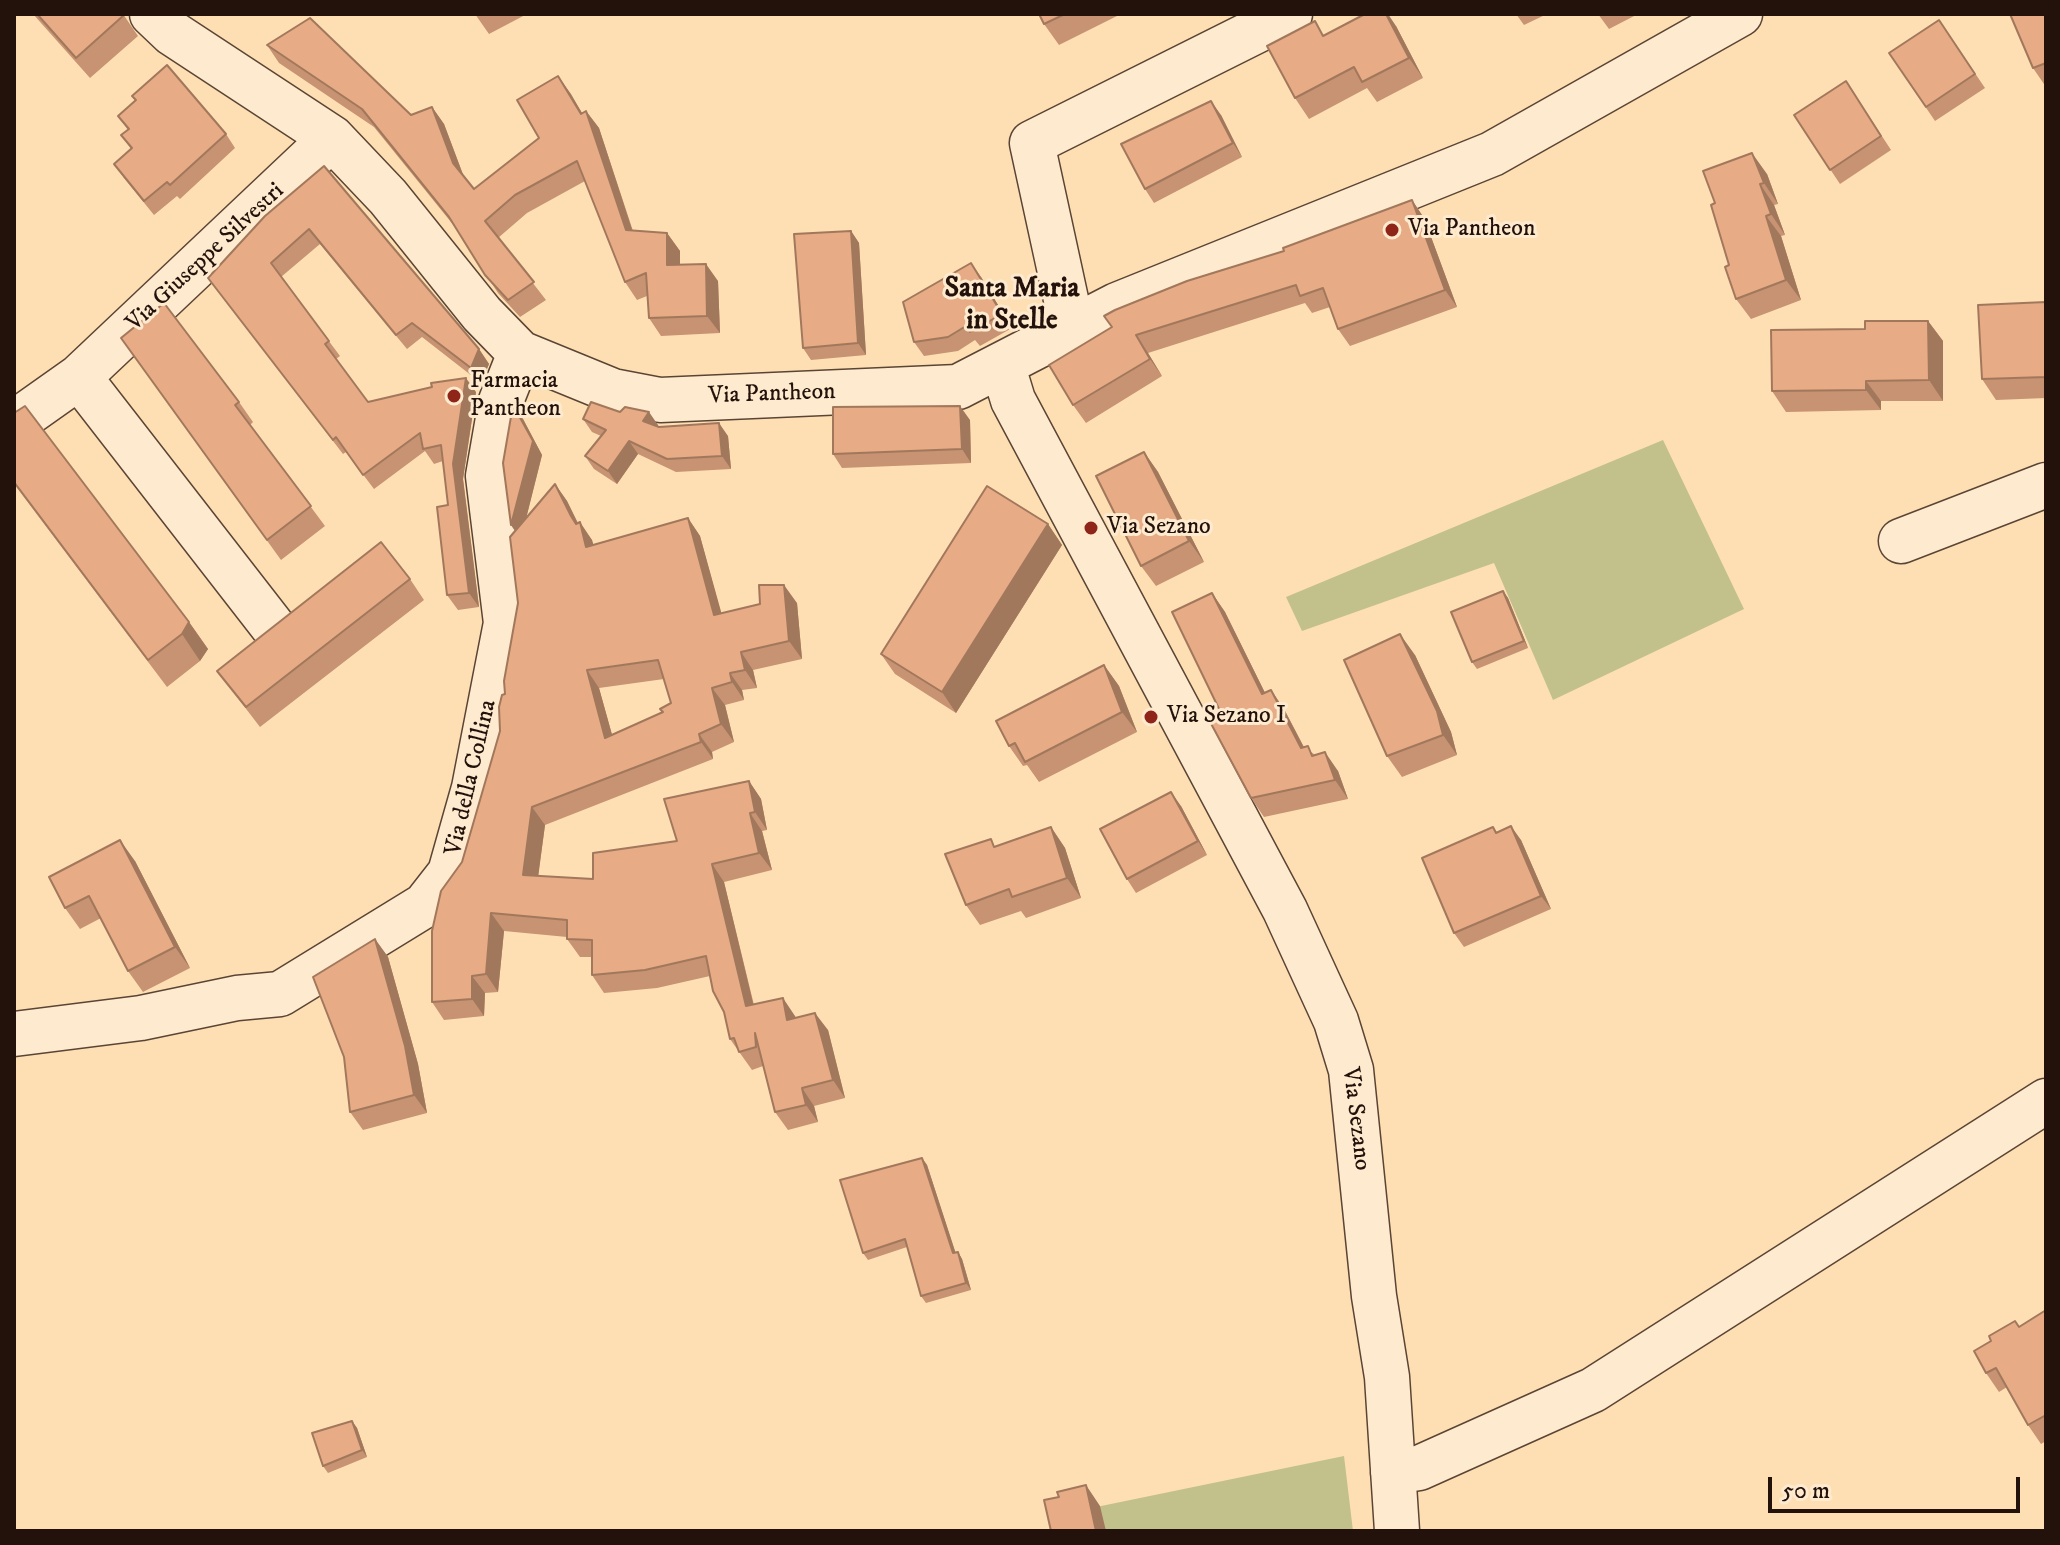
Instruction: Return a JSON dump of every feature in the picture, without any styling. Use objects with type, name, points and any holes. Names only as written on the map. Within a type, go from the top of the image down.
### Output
[{"type":"street","name":"Via Pantheon","points":[[152,14],[172,33],[332,138],[399,210],[482,314],[520,353],[613,391],[660,400],[958,387],[1003,367],[1072,327],[1492,154],[1740,14]]},
{"type":"street","points":[[1072,327],[1032,143],[1290,14]]},
{"type":"street","name":"Via Giuseppe Silvestri","points":[[14,423],[79,377],[332,138]]},
{"type":"street","name":"Via della Collina","points":[[14,1034],[141,1018],[237,998],[280,994],[425,905],[450,873],[474,788],[506,623],[488,476],[501,401],[520,353]]},
{"type":"street","name":"Via Sezano","points":[[1003,367],[1013,400],[1285,910],[1336,1021],[1351,1070],[1374,1296],[1387,1377],[1397,1531]]},
{"type":"street","points":[[79,377],[259,640],[311,598]]},
{"type":"street","points":[[1901,541],[2046,485]]},
{"type":"street","points":[[1393,1472],[1419,1468],[1593,1390],[2046,1101]]},
{"type":"shaded area","points":[[1663,440],[1744,609],[1553,700],[1494,563],[1302,631],[1286,597]]},
{"type":"shaded area","points":[[1344,1456],[1353,1531],[1061,1531],[1072,1512]]},
{"type":"building","points":[[37,14],[123,14],[124,15],[76,58]]},
{"type":"building","points":[[1039,14],[1065,14],[1044,24]]},
{"type":"building","points":[[1365,14],[1386,14],[1409,58],[1362,82],[1354,67],[1295,98],[1267,46],[1315,21],[1323,36]]},
{"type":"building","points":[[2010,14],[2046,14],[2046,63],[2033,68]]},
{"type":"building","points":[[310,18],[411,115],[432,107],[453,163],[474,189],[539,138],[517,100],[558,76],[581,114],[586,111],[626,230],[667,233],[667,265],[706,264],[707,316],[649,318],[646,273],[625,282],[577,161],[515,195],[485,221],[534,282],[508,300],[485,275],[449,217],[362,109],[267,45]]},
{"type":"building","points":[[1939,20],[1975,74],[1926,107],[1889,53]]},
{"type":"building","points":[[167,65],[226,134],[170,185],[167,182],[144,201],[114,164],[132,148],[121,135],[129,129],[118,116],[136,100],[132,96]]},
{"type":"building","points":[[1846,81],[1881,136],[1830,170],[1794,115]]},
{"type":"building","points":[[1211,101],[1233,143],[1145,189],[1121,144]]},
{"type":"building","points":[[1752,153],[1764,183],[1760,184],[1771,214],[1766,216],[1786,280],[1736,299],[1725,267],[1729,265],[1711,205],[1715,203],[1703,171]]},
{"type":"building","points":[[324,166],[479,349],[471,368],[412,323],[396,335],[309,229],[271,263],[329,341],[325,344],[368,402],[432,387],[431,383],[466,378],[453,464],[469,593],[447,595],[437,507],[448,505],[441,445],[423,449],[420,433],[363,475],[208,278],[265,216]]},
{"type":"building","points":[[1412,200],[1445,290],[1338,329],[1323,288],[1300,296],[1296,285],[1136,335],[1150,359],[1073,405],[1049,365],[1112,327],[1104,316],[1115,310],[1187,281],[1284,251],[1283,248]]},
{"type":"building","points":[[851,231],[858,343],[803,348],[794,234]]},
{"type":"building","points":[[971,263],[1002,314],[970,332],[966,326],[948,337],[914,342],[903,302]]},
{"type":"building","points":[[2046,302],[2046,377],[1982,379],[1978,305]]},
{"type":"building","points":[[164,303],[239,402],[235,405],[311,506],[267,540],[121,338]]},
{"type":"building","points":[[1865,321],[1928,321],[1929,380],[1866,381],[1866,390],[1772,391],[1771,330],[1865,329]]},
{"type":"building","points":[[591,402],[620,412],[625,407],[649,412],[643,421],[659,427],[719,423],[722,456],[667,459],[629,441],[608,471],[585,456],[606,430],[583,419]]},
{"type":"building","points":[[513,405],[533,441],[511,525],[503,463]]},
{"type":"building","points":[[25,406],[189,622],[182,634],[148,660],[14,482],[14,413]]},
{"type":"building","points":[[960,406],[962,449],[833,454],[833,407]]},
{"type":"building","points":[[1144,452],[1189,541],[1141,566],[1096,476]]},
{"type":"building","points":[[555,484],[576,524],[580,522],[586,547],[688,518],[714,615],[760,604],[759,585],[784,585],[789,641],[741,652],[745,670],[730,673],[732,682],[712,688],[721,724],[699,734],[701,742],[532,807],[523,875],[593,879],[593,853],[677,841],[664,799],[749,781],[755,812],[750,813],[759,853],[712,864],[746,1006],[783,998],[787,1020],[815,1013],[833,1080],[802,1088],[806,1105],[775,1112],[755,1033],[756,1047],[739,1052],[734,1038],[730,1039],[724,1012],[713,991],[706,956],[645,970],[592,975],[592,940],[567,939],[567,920],[491,913],[486,974],[472,976],[472,999],[432,1002],[432,931],[441,891],[462,862],[500,731],[499,707],[505,694],[504,681],[518,603],[510,537]],"holes":[[[658,660],[671,703],[660,709],[663,712],[605,738],[587,670]]]},
{"type":"building","points":[[987,486],[1048,524],[942,692],[881,654]]},
{"type":"building","points":[[381,542],[410,579],[246,707],[217,671]]},
{"type":"building","points":[[1503,591],[1524,641],[1472,662],[1451,612]]},
{"type":"building","points":[[1212,593],[1262,694],[1271,690],[1301,748],[1308,746],[1312,756],[1325,752],[1335,780],[1251,798],[1208,718],[1221,713],[1172,612]]},
{"type":"building","points":[[1400,634],[1437,711],[1443,735],[1387,756],[1344,660]]},
{"type":"building","points":[[1104,665],[1122,712],[1025,762],[1015,743],[1009,746],[996,721]]},
{"type":"building","points":[[1171,792],[1198,841],[1127,879],[1100,829]]},
{"type":"building","points":[[1511,826],[1541,896],[1454,933],[1422,858],[1493,827],[1496,833]]},
{"type":"building","points":[[1051,827],[1067,878],[1012,897],[1009,889],[966,905],[945,854],[991,839],[994,847]]},
{"type":"building","points":[[120,840],[175,947],[128,971],[89,896],[65,908],[49,877]]},
{"type":"building","points":[[375,939],[405,1046],[414,1095],[350,1112],[344,1057],[313,977]]},
{"type":"building","points":[[922,1158],[953,1253],[958,1252],[966,1283],[921,1296],[905,1239],[863,1253],[840,1180]]},
{"type":"building","points":[[2046,1310],[2046,1415],[2028,1425],[1996,1368],[1986,1373],[1974,1351],[1991,1341],[1989,1336],[2015,1321],[2019,1327]]},
{"type":"building","points":[[352,1421],[362,1450],[323,1466],[312,1433]]},
{"type":"building","points":[[1086,1485],[1096,1531],[1051,1531],[1044,1500],[1059,1497],[1057,1492]]},
{"type":"place","name":"Via Pantheon","points":[[1392,230]]},
{"type":"place","name":"Farmacia Pantheon","points":[[454,396]]},
{"type":"place","name":"Via Sezano","points":[[1091,528]]},
{"type":"place","name":"Via Sezano I","points":[[1151,717]]},
{"type":"district","name":"Santa Maria in Stelle","points":[[1012,306]]}]
